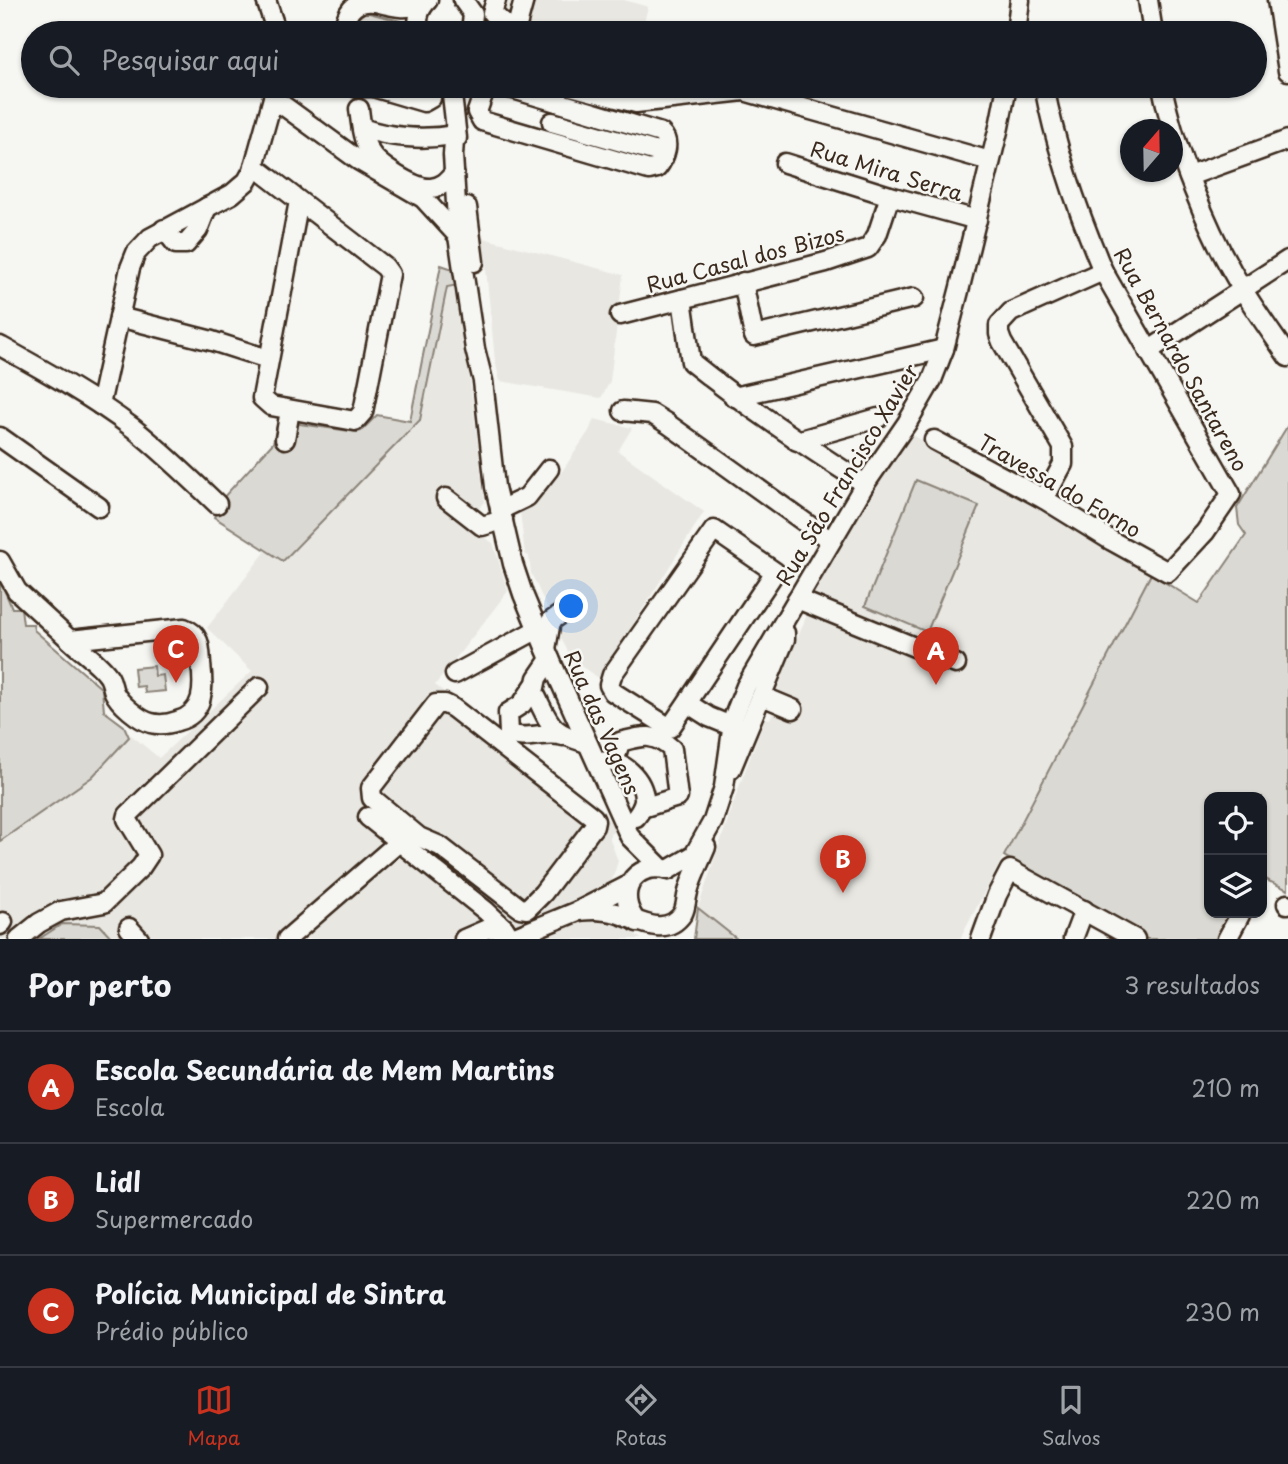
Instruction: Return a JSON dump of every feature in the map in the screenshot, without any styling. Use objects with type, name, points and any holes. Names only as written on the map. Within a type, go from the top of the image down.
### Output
[{"type":"street","points":[[267,0],[273,21]]},
{"type":"street","points":[[341,0],[345,21]]},
{"type":"street","points":[[463,0],[470,8],[474,21]]},
{"type":"street","points":[[496,0],[492,13],[501,21]]},
{"type":"street","points":[[518,21],[524,0]]},
{"type":"street","points":[[1017,21],[1020,0]]},
{"type":"street","points":[[1148,0],[1151,21]]},
{"type":"street","points":[[1277,0],[1288,71]]},
{"type":"street","points":[[347,21],[353,7],[363,2],[372,1],[398,8],[410,8],[427,1]]},
{"type":"street","points":[[419,21],[421,8],[427,1]]},
{"type":"street","points":[[398,8],[410,21]]},
{"type":"street","points":[[100,405],[134,257],[146,240],[243,186],[254,166],[273,98]]},
{"type":"street","points":[[282,98],[320,132],[358,160],[423,198],[465,240]]},
{"type":"street","points":[[357,98],[366,146],[374,158],[389,170],[424,188],[438,187],[454,173]]},
{"type":"street","points":[[410,98],[424,102],[431,98]]},
{"type":"street","points":[[452,98],[454,173],[465,240]]},
{"type":"street","points":[[481,98],[477,112],[479,118],[547,141],[649,170],[660,166],[667,141],[661,133],[544,98]]},
{"type":"street","points":[[597,135],[609,98]]},
{"type":"street","points":[[626,98],[636,103],[681,98]]},
{"type":"street","points":[[769,98],[990,161]]},
{"type":"street","name":"Rua São Francisco Xavier","points":[[687,894],[705,848],[726,779],[731,726],[746,686],[864,484],[907,423],[932,380],[944,349],[1004,98]]},
{"type":"street","name":"Rua Bernardo Santareno","points":[[1046,98],[1050,119],[1088,236],[1103,271],[1231,494],[1185,556],[1168,572],[1162,570]]},
{"type":"street","points":[[1166,98],[1189,176],[1209,224],[1242,288],[1288,357]]},
{"type":"street","points":[[547,141],[558,102]]},
{"type":"street","points":[[320,132],[339,137],[350,132],[358,121],[359,109]]},
{"type":"street","points":[[552,122],[664,154]]},
{"type":"street","points":[[362,128],[387,136],[439,138],[455,131]]},
{"type":"street","points":[[455,131],[462,158],[465,240]]},
{"type":"street","points":[[1189,176],[1288,139]]},
{"type":"street","name":"Rua Mira Serra","points":[[785,163],[976,220]]},
{"type":"street","points":[[254,166],[385,267],[391,279],[361,418],[349,422],[271,406],[262,398],[299,201]]},
{"type":"street","name":"Rua Casal dos Bizos","points":[[620,315],[826,262],[868,248],[877,235],[890,196]]},
{"type":"street","name":"Rua das Vagens","points":[[465,240],[475,349],[483,381],[495,487],[513,564],[527,605],[587,743],[604,762],[628,834],[631,882]]},
{"type":"street","points":[[1148,351],[1288,260]]},
{"type":"street","points":[[1044,499],[1063,464],[1063,447],[1002,342],[999,325],[1011,312],[1103,271]]},
{"type":"street","points":[[743,282],[754,336],[914,298]]},
{"type":"street","points":[[682,299],[691,362],[734,397],[864,484]]},
{"type":"street","points":[[119,317],[212,341],[268,359]]},
{"type":"street","points":[[1268,328],[1288,337]]},
{"type":"street","points":[[0,346],[100,405],[156,447],[217,504]]},
{"type":"street","points":[[734,397],[944,349]]},
{"type":"street","points":[[285,439],[290,410]]},
{"type":"street","points":[[623,411],[652,414],[660,419],[831,541]]},
{"type":"street","points":[[797,441],[878,418]]},
{"type":"street","points":[[0,437],[99,507]]},
{"type":"street","name":"Travessa do Forno","points":[[934,440],[1044,499],[1162,570]]},
{"type":"street","points":[[446,498],[482,526],[527,497],[549,469]]},
{"type":"street","points":[[714,530],[775,572],[687,703],[670,728],[613,692],[609,685],[612,675],[714,530]]},
{"type":"street","points":[[0,561],[15,589],[70,640],[107,674],[118,698],[146,722],[159,724],[181,720],[196,710],[201,702],[204,684],[199,644],[196,636],[189,630],[180,628],[70,640]]},
{"type":"street","points":[[797,599],[956,664]]},
{"type":"street","points":[[527,605],[543,611],[564,611],[551,621],[548,654],[534,686],[522,704],[508,713],[509,733],[519,736],[554,733],[587,743]]},
{"type":"street","points":[[726,779],[736,761],[785,639],[784,621]]},
{"type":"street","points":[[455,674],[538,629]]},
{"type":"street","points":[[534,686],[534,692],[552,729],[563,736]]},
{"type":"street","points":[[19,939],[39,923],[61,911],[104,903],[141,867],[149,855],[128,820],[128,815],[259,687]]},
{"type":"street","points":[[762,696],[793,709]]},
{"type":"street","points":[[687,703],[709,717],[731,726]]},
{"type":"street","points":[[436,704],[453,708],[593,817],[594,826],[543,893],[527,909],[520,908],[440,846],[419,838],[372,798],[372,788],[436,704]]},
{"type":"street","points":[[604,762],[616,756],[620,742],[646,736],[658,739],[673,749],[678,796],[642,808]]},
{"type":"street","points":[[604,762],[635,775],[643,792],[642,808],[628,834]]},
{"type":"street","points":[[368,817],[508,935]]},
{"type":"street","name":"Rua São Francisco Xavier","points":[[665,869],[694,855],[708,833]]},
{"type":"street","name":"Rua das Vagens","points":[[628,834],[665,869]]},
{"type":"street","points":[[287,939],[399,842]]},
{"type":"street","points":[[464,939],[487,929],[508,935],[575,912],[631,882],[640,872],[650,868],[665,869],[679,878],[687,894],[685,910],[681,915],[668,926],[646,929],[601,909],[575,912],[543,893]]},
{"type":"street","points":[[981,939],[997,895],[1010,870],[1132,938]]},
{"type":"street","points":[[631,882],[626,895],[627,905],[631,914],[646,929]]},
{"type":"street","points":[[1073,939],[1084,910]]},
{"type":"street","points":[[678,939],[681,915]]},
{"type":"street","points":[[1227,939],[1238,918]]},
{"type":"shaded area","points":[[486,0],[624,0],[648,7],[644,21],[488,21]]},
{"type":"shaded area","points":[[365,12],[400,21],[356,21]]},
{"type":"shaded area","points":[[483,238],[623,275],[610,381],[601,398],[500,381],[495,360]]},
{"type":"shaded area","points":[[441,265],[453,269],[458,285],[447,287],[420,420],[283,561],[214,517],[221,500],[273,443],[278,421],[357,432],[377,415],[410,421]]},
{"type":"shaded area","points":[[458,285],[485,502],[464,524],[493,543],[508,591],[435,685],[611,822],[615,831],[610,834],[610,840],[618,861],[612,880],[624,924],[641,939],[0,939],[0,839],[92,777],[131,735],[159,758],[252,671],[207,628],[266,551],[283,561],[420,421],[447,287]]},
{"type":"shaded area","points":[[594,419],[632,428],[618,451],[704,512],[599,678],[573,661],[563,642],[531,573],[529,556],[525,554],[520,511],[535,500],[561,473]]},
{"type":"shaded area","points":[[1288,425],[1288,890],[1267,880],[1267,792],[1204,792],[1204,918],[1228,918],[1218,939],[1147,939],[1004,856],[1151,574],[1199,603],[1246,535],[1239,525],[1237,508]]},
{"type":"shaded area","points":[[911,434],[1043,508],[1151,574],[960,939],[695,939],[698,908],[739,787],[765,718],[770,719],[776,706],[781,706],[786,694],[777,689],[807,615],[803,608],[863,502]]},
{"type":"shaded area","points":[[916,480],[979,506],[927,632],[865,606]]},
{"type":"shaded area","points":[[0,580],[12,608],[21,608],[23,624],[33,624],[34,630],[102,689],[104,711],[124,726],[129,737],[92,777],[0,841]]},
{"type":"shaded area","points":[[154,666],[155,676],[163,675],[165,691],[145,693],[144,686],[136,687],[134,668]]},
{"type":"shaded area","points":[[698,908],[737,939],[694,939]]},
{"type":"shaded area","points":[[62,924],[100,925],[113,939],[39,939]]},
{"type":"place","name":"Polícia Municipal de Sintra","points":[[176,683]]},
{"type":"place","name":"Escola Secundária de Mem Martins","points":[[936,685]]},
{"type":"place","name":"Lidl","points":[[843,893]]}]
